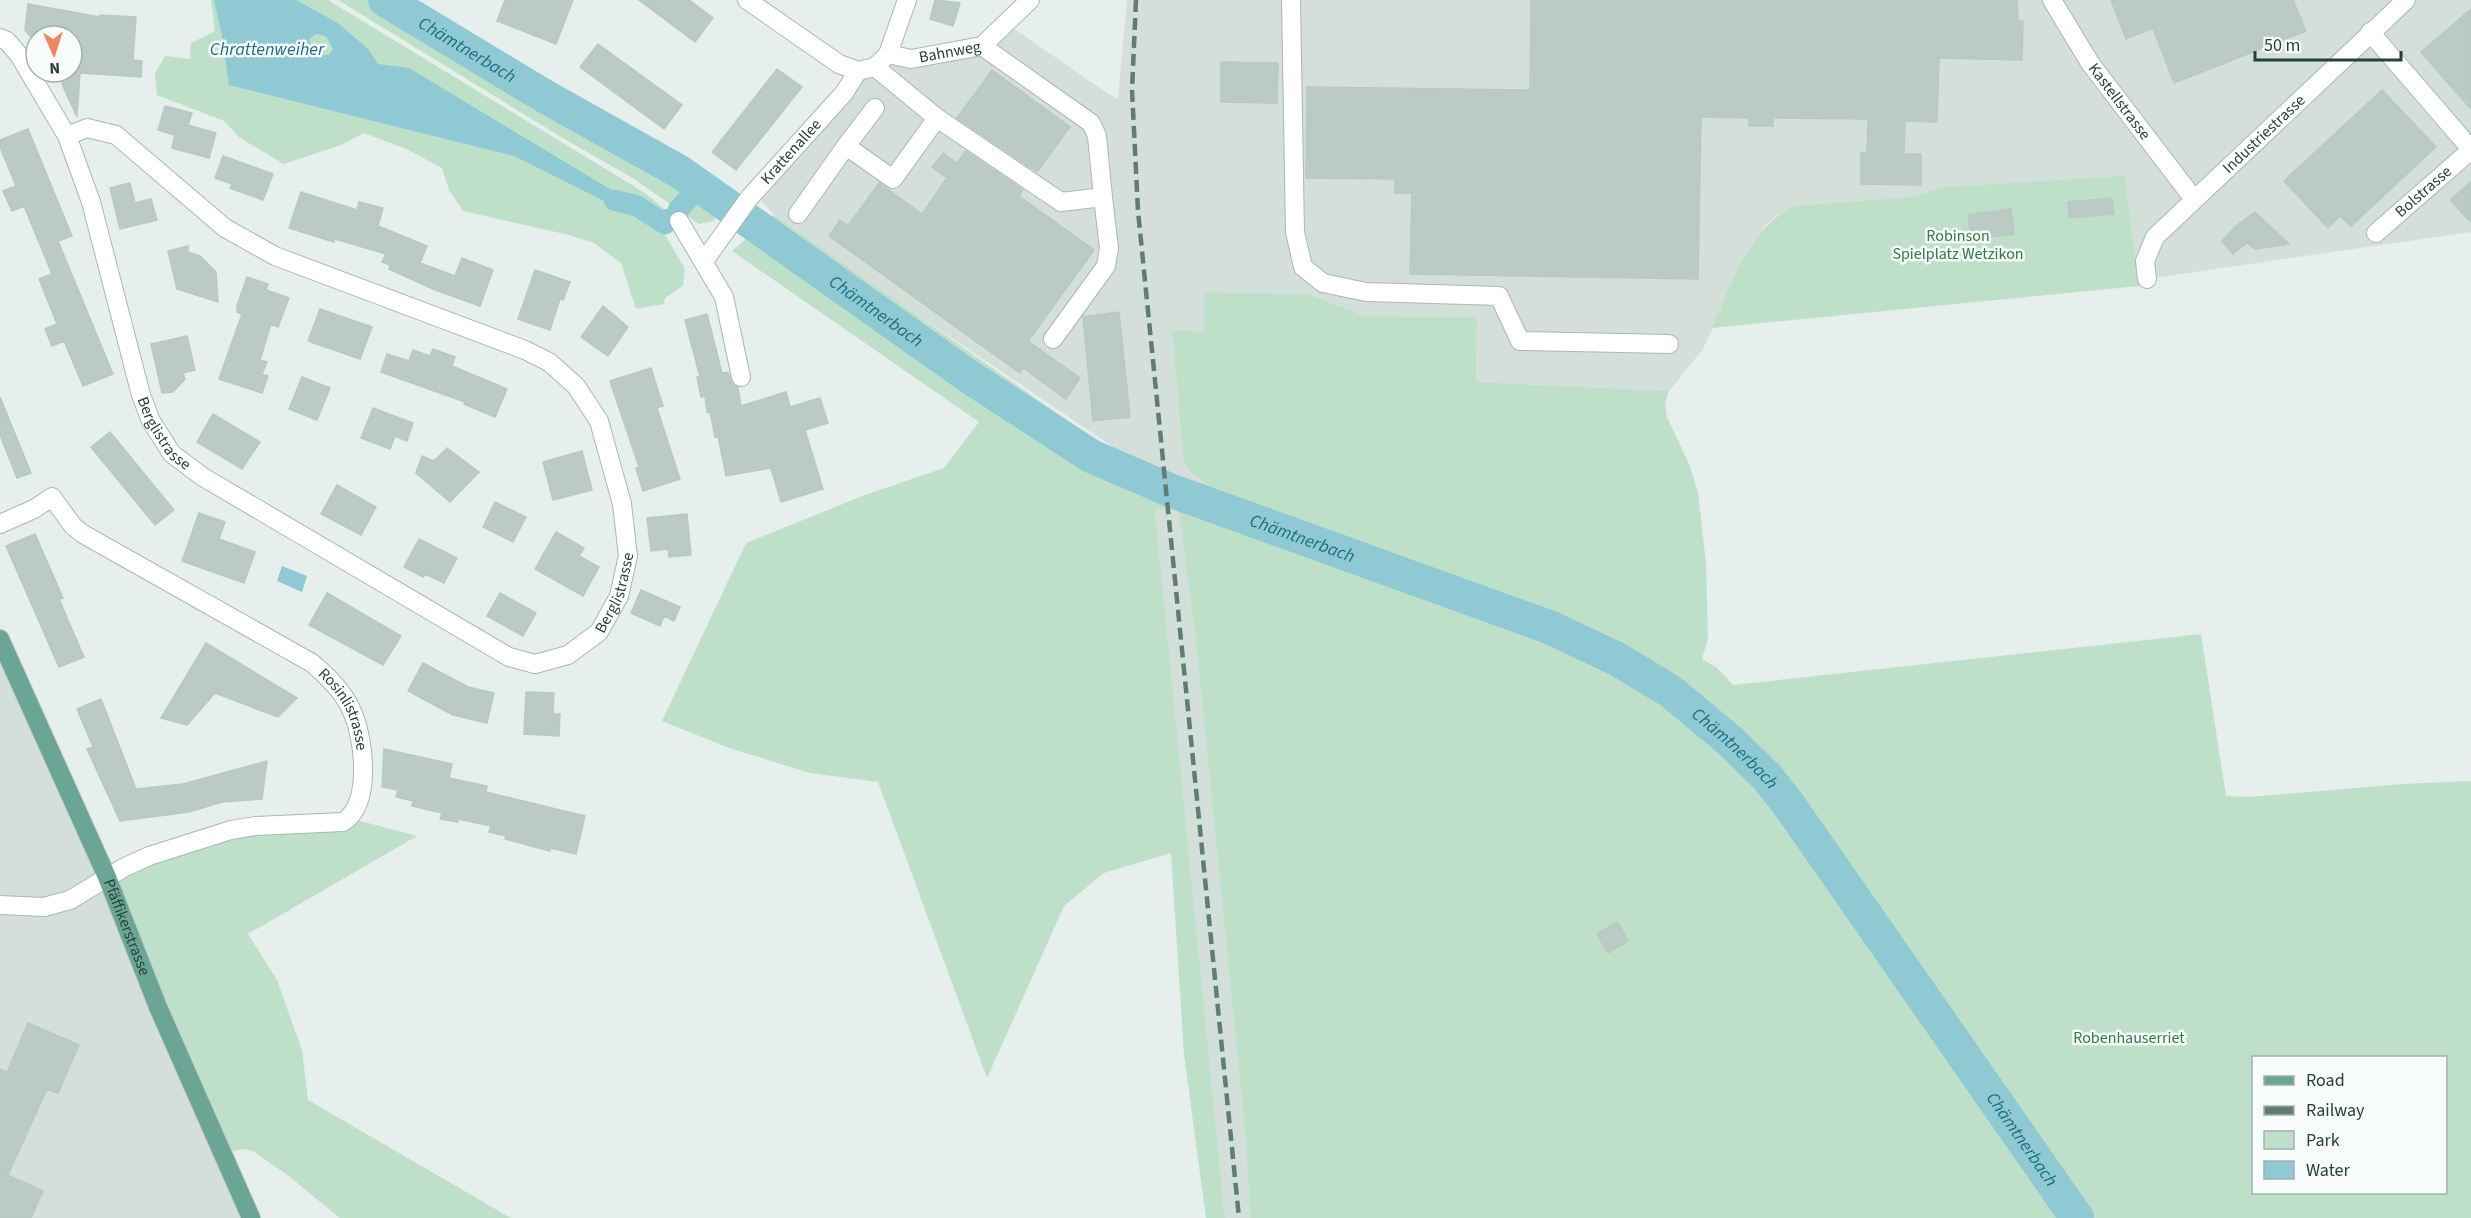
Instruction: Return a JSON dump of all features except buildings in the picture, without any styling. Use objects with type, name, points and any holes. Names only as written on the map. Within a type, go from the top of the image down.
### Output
[{"type":"main road","name":"Pfäffikerstrasse","points":[[0,639],[107,877],[158,1007],[251,1218]]},
{"type":"street","points":[[747,0],[839,64],[866,69],[1061,202],[1103,197]]},
{"type":"street","points":[[888,54],[907,0]]},
{"type":"street","name":"Bahnweg","points":[[888,54],[911,58],[982,46],[1030,0]]},
{"type":"street","points":[[1291,0],[1294,232],[1303,267],[1323,283],[1366,292],[1500,296],[1520,341],[1669,344]]},
{"type":"street","name":"Kastellstrasse","points":[[2052,0],[2091,63],[2193,198]]},
{"type":"street","name":"Industriestrasse","points":[[2147,279],[2145,261],[2149,246],[2155,237],[2193,198],[2406,0]]},
{"type":"street","name":"Bolstrasse","points":[[2370,32],[2471,150],[2376,234]]},
{"type":"street","name":"Berglistrasse","points":[[0,38],[7,41],[19,55],[67,136],[91,202],[141,395],[151,421],[172,454],[202,477],[509,657],[535,664],[568,655],[599,632],[619,596],[628,556],[622,504],[599,422],[576,386],[549,362],[525,350],[275,256],[225,228],[116,135],[87,128],[67,136]]},
{"type":"street","points":[[982,46],[1091,123],[1096,136],[1110,248],[1106,266],[1053,339]]},
{"type":"street","name":"Krattenallee","points":[[704,261],[749,198],[866,69],[888,54]]},
{"type":"street","points":[[798,214],[875,108]]},
{"type":"street","points":[[846,146],[893,179],[937,118]]},
{"type":"street","points":[[679,221],[724,297],[741,377]]},
{"type":"street","name":"Rosinlistrasse","points":[[0,524],[34,509],[52,497],[73,526],[83,534],[312,663],[339,689],[351,709],[360,734],[362,781],[354,811],[343,822],[256,826],[231,830],[149,856],[107,877],[70,900],[44,907],[0,905]]},
{"type":"shaded area","points":[[1127,0],[2471,0],[2471,232],[2147,279],[2139,286],[2125,177],[1945,187],[1909,197],[1793,206],[1777,215],[1765,226],[1746,257],[1703,349],[1669,391],[1476,382],[1477,317],[1365,316],[1308,294],[1205,292],[1204,332],[1172,331],[1183,460],[1207,483],[1193,488],[1180,488],[1148,477],[1128,457],[864,279],[774,215],[754,193],[844,93],[888,54],[982,46],[1006,23],[1118,99]]},
{"type":"shaded area","points":[[1155,509],[1180,509],[1195,634],[1246,1143],[1250,1218],[1225,1218]]},
{"type":"shaded area","points":[[0,639],[251,1218],[0,1218]]},
{"type":"green space","points":[[211,0],[328,0],[645,193],[679,221],[664,233],[685,269],[683,286],[665,298],[664,304],[636,309],[621,263],[594,243],[569,235],[463,211],[449,190],[442,168],[406,149],[364,133],[341,145],[284,164],[240,138],[224,121],[157,95],[155,73],[165,56],[190,59],[191,43],[215,31]]},
{"type":"green space","points":[[338,0],[385,0],[546,97],[680,172],[724,204],[714,221],[699,224],[631,177],[566,140]]},
{"type":"green space","name":"Robinson Spielplatz Wetzikon","points":[[2125,176],[2139,286],[1712,328],[1734,277],[1753,243],[1778,216],[1793,206],[1909,197],[1945,187]]},
{"type":"green space","name":"Robenhauserriet","points":[[774,215],[1148,477],[1170,485],[1191,487],[1206,483],[1189,471],[1183,460],[1172,330],[1204,332],[1204,292],[1308,294],[1365,316],[1477,317],[1476,382],[1669,391],[1665,403],[1667,417],[1689,464],[1698,492],[1706,563],[1708,638],[1702,659],[1716,667],[1733,685],[2201,634],[2226,796],[2250,797],[2402,784],[2471,781],[2471,1218],[1250,1218],[1246,1143],[1195,634],[1179,509],[1155,509],[1225,1218],[1206,1218],[1184,1055],[1171,853],[1104,873],[1064,906],[987,1078],[878,782],[810,773],[729,748],[662,721],[746,543],[865,495],[944,468],[979,422],[732,251]]},
{"type":"green space","points":[[349,818],[417,836],[248,934],[277,980],[302,1050],[308,1100],[511,1218],[340,1218],[286,1174],[253,1151],[242,1149],[223,1153],[107,877],[174,846]]},
{"type":"water","name":"Chrattenweiher","points":[[214,0],[296,0],[338,23],[368,49],[378,64],[409,68],[618,194],[610,204],[514,156],[229,85]],"holes":[[[316,34],[326,36],[333,49],[329,55],[321,55],[312,50],[309,39]]]},
{"type":"water","points":[[282,566],[307,576],[302,592],[277,581]]},
{"type":"waterway","name":"Chämtnerbach","points":[[385,0],[546,97],[680,172],[968,376],[1091,456],[1172,491],[1549,627],[1617,659],[1670,691],[1729,740],[1767,777],[1789,805],[2077,1218]]},
{"type":"waterway","points":[[678,210],[699,187]]},
{"type":"waterway","points":[[614,200],[637,206],[665,224],[669,219]]},
{"type":"railway","points":[[1136,0],[1132,90],[1138,211],[1239,1218]]}]
